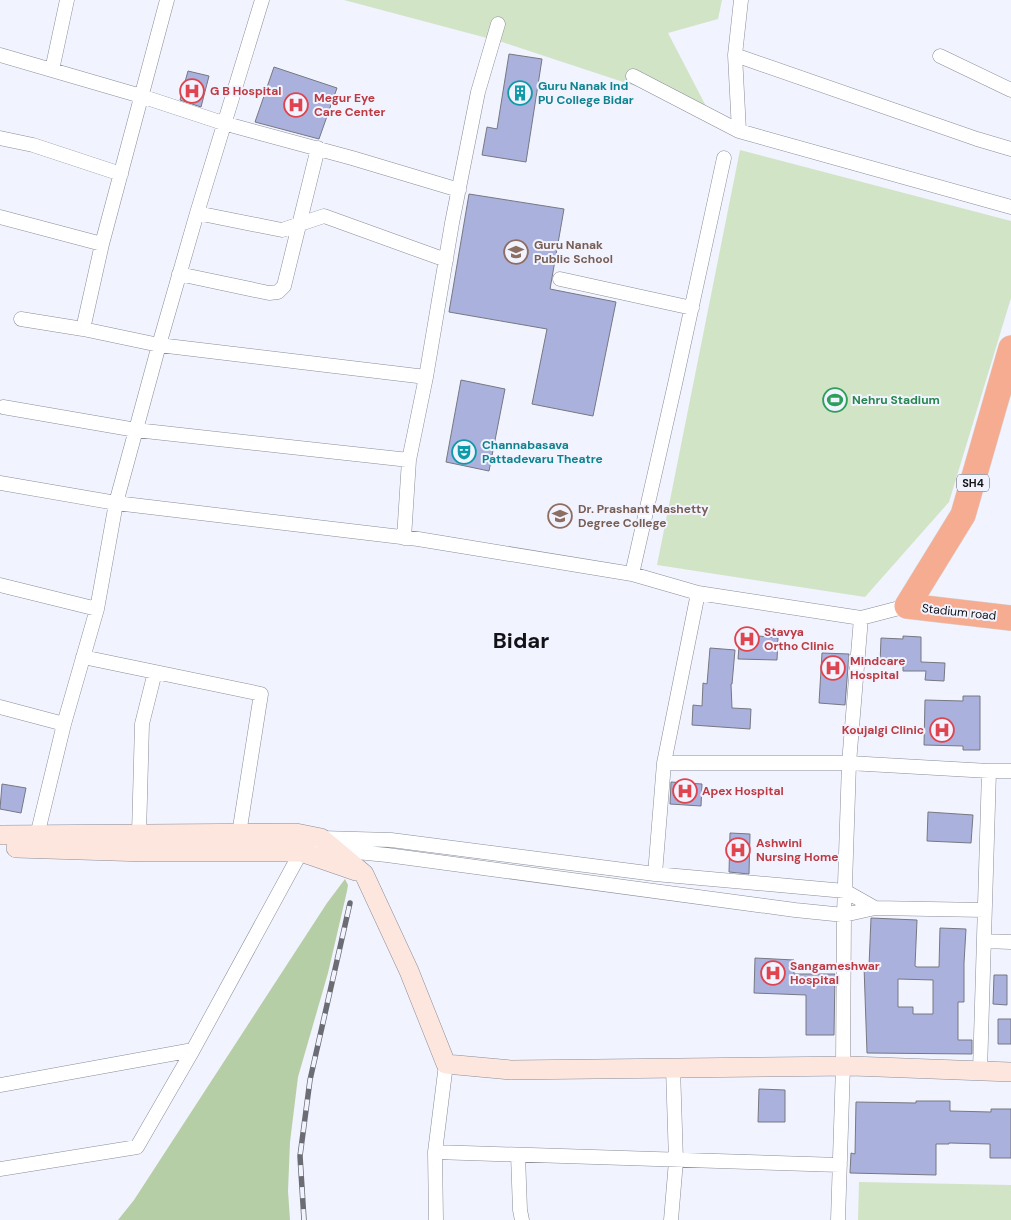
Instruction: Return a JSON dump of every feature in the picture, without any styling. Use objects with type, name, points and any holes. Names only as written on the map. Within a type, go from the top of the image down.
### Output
[{"type":"highway","name":"SH4","points":[[907,606],[963,515],[1011,348]]},
{"type":"highway","name":"Stadium road","points":[[907,606],[1011,618]]},
{"type":"main road","points":[[0,848],[36,842],[139,834],[296,833],[321,838],[328,855]]},
{"type":"main road","points":[[0,835],[36,842],[145,852],[301,852],[328,855],[364,874],[409,971],[446,1064],[511,1070],[844,1066],[1011,1072]]},
{"type":"street","points":[[52,70],[68,0]]},
{"type":"street","points":[[84,330],[102,244],[167,0]]},
{"type":"street","points":[[36,842],[64,724],[97,609],[116,503],[179,274],[223,123],[262,0]]},
{"type":"street","points":[[739,131],[735,55],[741,0]]},
{"type":"street","points":[[404,538],[409,460],[478,92],[498,24]]},
{"type":"street","points":[[0,55],[141,96],[223,123],[318,148],[459,190]]},
{"type":"street","points":[[735,55],[1011,149]]},
{"type":"street","points":[[940,56],[1011,90]]},
{"type":"street","points":[[633,76],[739,131],[1011,207]]},
{"type":"street","points":[[0,138],[32,145],[121,174]]},
{"type":"street","points":[[179,274],[269,293],[278,292],[284,286],[318,148]]},
{"type":"street","points":[[632,574],[724,158]]},
{"type":"street","points":[[197,213],[282,230],[324,216],[446,260]]},
{"type":"street","points":[[0,218],[102,244]]},
{"type":"street","points":[[560,279],[692,308]]},
{"type":"street","points":[[21,319],[159,345],[426,377]]},
{"type":"street","points":[[3,407],[136,430],[409,460]]},
{"type":"street","points":[[0,482],[116,503],[404,538],[632,574],[698,594],[860,618],[907,606]]},
{"type":"street","points":[[0,585],[97,609]]},
{"type":"street","points":[[655,874],[664,763],[698,594]]},
{"type":"street","points":[[838,1220],[844,1066],[844,915],[849,763],[860,618]]},
{"type":"street","points":[[83,657],[261,694],[239,834]]},
{"type":"street","points":[[139,834],[142,724],[155,672]]},
{"type":"street","points":[[0,707],[64,724]]},
{"type":"street","points":[[664,763],[849,763],[989,771],[1011,770]]},
{"type":"street","points":[[980,1071],[989,771]]},
{"type":"street","points":[[0,1169],[137,1148],[301,852],[321,838],[391,840],[655,874],[845,891],[875,908]]},
{"type":"street","points":[[328,855],[397,856],[844,915],[875,908],[984,910]]},
{"type":"street","points":[[984,941],[1011,942]]},
{"type":"street","points":[[0,1085],[193,1050]]},
{"type":"street","points":[[436,1220],[435,1152],[446,1064]]},
{"type":"street","points":[[671,1220],[676,1161],[673,1068]]},
{"type":"street","points":[[435,1152],[840,1165]]},
{"type":"street","points":[[518,1155],[522,1220]]},
{"type":"green space","points":[[344,0],[722,0],[718,19],[668,33],[708,110],[502,42]]},
{"type":"green space","name":"Nehru Stadium","points":[[740,150],[1011,221],[1011,298],[949,502],[865,597],[657,565]]},
{"type":"green space","points":[[345,879],[348,885],[347,891],[328,973],[298,1077],[290,1142],[288,1191],[290,1220],[118,1220],[134,1200],[327,903]]},
{"type":"green space","points":[[859,1182],[1011,1185],[1011,1220],[858,1220]]},
{"type":"building","name":"Guru Nanak Ind PU College Bidar","points":[[509,54],[542,59],[526,162],[482,155],[487,127],[497,129]]},
{"type":"building","points":[[274,67],[337,88],[319,139],[255,122]]},
{"type":"building","points":[[188,71],[209,76],[201,107],[180,100]]},
{"type":"building","points":[[469,194],[564,209],[550,289],[616,302],[593,416],[532,404],[547,329],[449,312]]},
{"type":"building","points":[[461,380],[505,389],[489,471],[446,462]]},
{"type":"building","points":[[740,634],[778,638],[777,660],[738,659]]},
{"type":"building","points":[[903,636],[921,637],[921,662],[945,663],[944,681],[925,680],[926,671],[903,671],[903,665],[880,664],[881,638],[903,639]]},
{"type":"building","points":[[710,648],[735,650],[731,684],[732,708],[751,709],[750,729],[692,725],[693,705],[702,706],[703,683],[707,684]]},
{"type":"building","points":[[822,653],[849,654],[845,705],[819,703]]},
{"type":"building","points":[[963,696],[980,696],[980,750],[963,750],[963,746],[924,745],[925,700],[963,701]]},
{"type":"building","points":[[671,782],[702,784],[701,806],[670,804]]},
{"type":"building","points":[[2,784],[26,788],[21,813],[0,809]]},
{"type":"building","points":[[928,812],[973,815],[971,843],[927,841]]},
{"type":"building","points":[[730,833],[750,834],[749,874],[729,872]]},
{"type":"building","points":[[871,918],[917,920],[915,966],[917,967],[939,967],[940,928],[966,929],[964,1002],[958,1002],[958,1040],[972,1040],[972,1054],[867,1053],[864,966],[869,966]],"holes":[[[898,979],[933,980],[933,1014],[913,1014],[913,1007],[898,1007]]]},
{"type":"building","points":[[755,958],[794,960],[794,974],[835,974],[834,1035],[806,1035],[806,995],[754,993]]},
{"type":"building","points":[[994,975],[1007,975],[1007,1005],[993,1004]]},
{"type":"building","points":[[998,1019],[1011,1019],[1011,1044],[998,1044]]},
{"type":"building","points":[[759,1089],[785,1090],[785,1122],[758,1122]]},
{"type":"building","points":[[916,1101],[950,1101],[950,1111],[991,1112],[991,1109],[1011,1109],[1011,1158],[990,1158],[990,1144],[936,1144],[936,1175],[850,1173],[851,1153],[855,1154],[856,1102],[916,1103]]},
{"type":"railway","points":[[304,1220],[300,1156],[310,1080],[350,903]]},
{"type":"place","name":"G B Hospital","points":[[192,91]]},
{"type":"place","name":"Guru Nanak Ind PU College Bidar","points":[[520,93]]},
{"type":"place","name":"Megur Eye Care Center","points":[[296,105]]},
{"type":"place","name":"Guru Nanak Public School","points":[[516,252]]},
{"type":"place","name":"Nehru Stadium","points":[[835,400]]},
{"type":"place","name":"Channabasava Pattadevaru Theatre","points":[[464,452]]},
{"type":"place","name":"Dr. Prashant Mashetty Degree College","points":[[560,516]]},
{"type":"place","name":"Stavya Ortho Clinic","points":[[747,639]]},
{"type":"place","name":"Mindcare Hospital","points":[[833,668]]},
{"type":"place","name":"Koujalgi Clinic","points":[[942,730]]},
{"type":"place","name":"Apex Hospital","points":[[685,791]]},
{"type":"place","name":"Ashwini Nursing Home","points":[[738,850]]},
{"type":"place","name":"Sangameshwar Hospital","points":[[773,973]]},
{"type":"district","name":"Bidar","points":[[521,640]]}]
